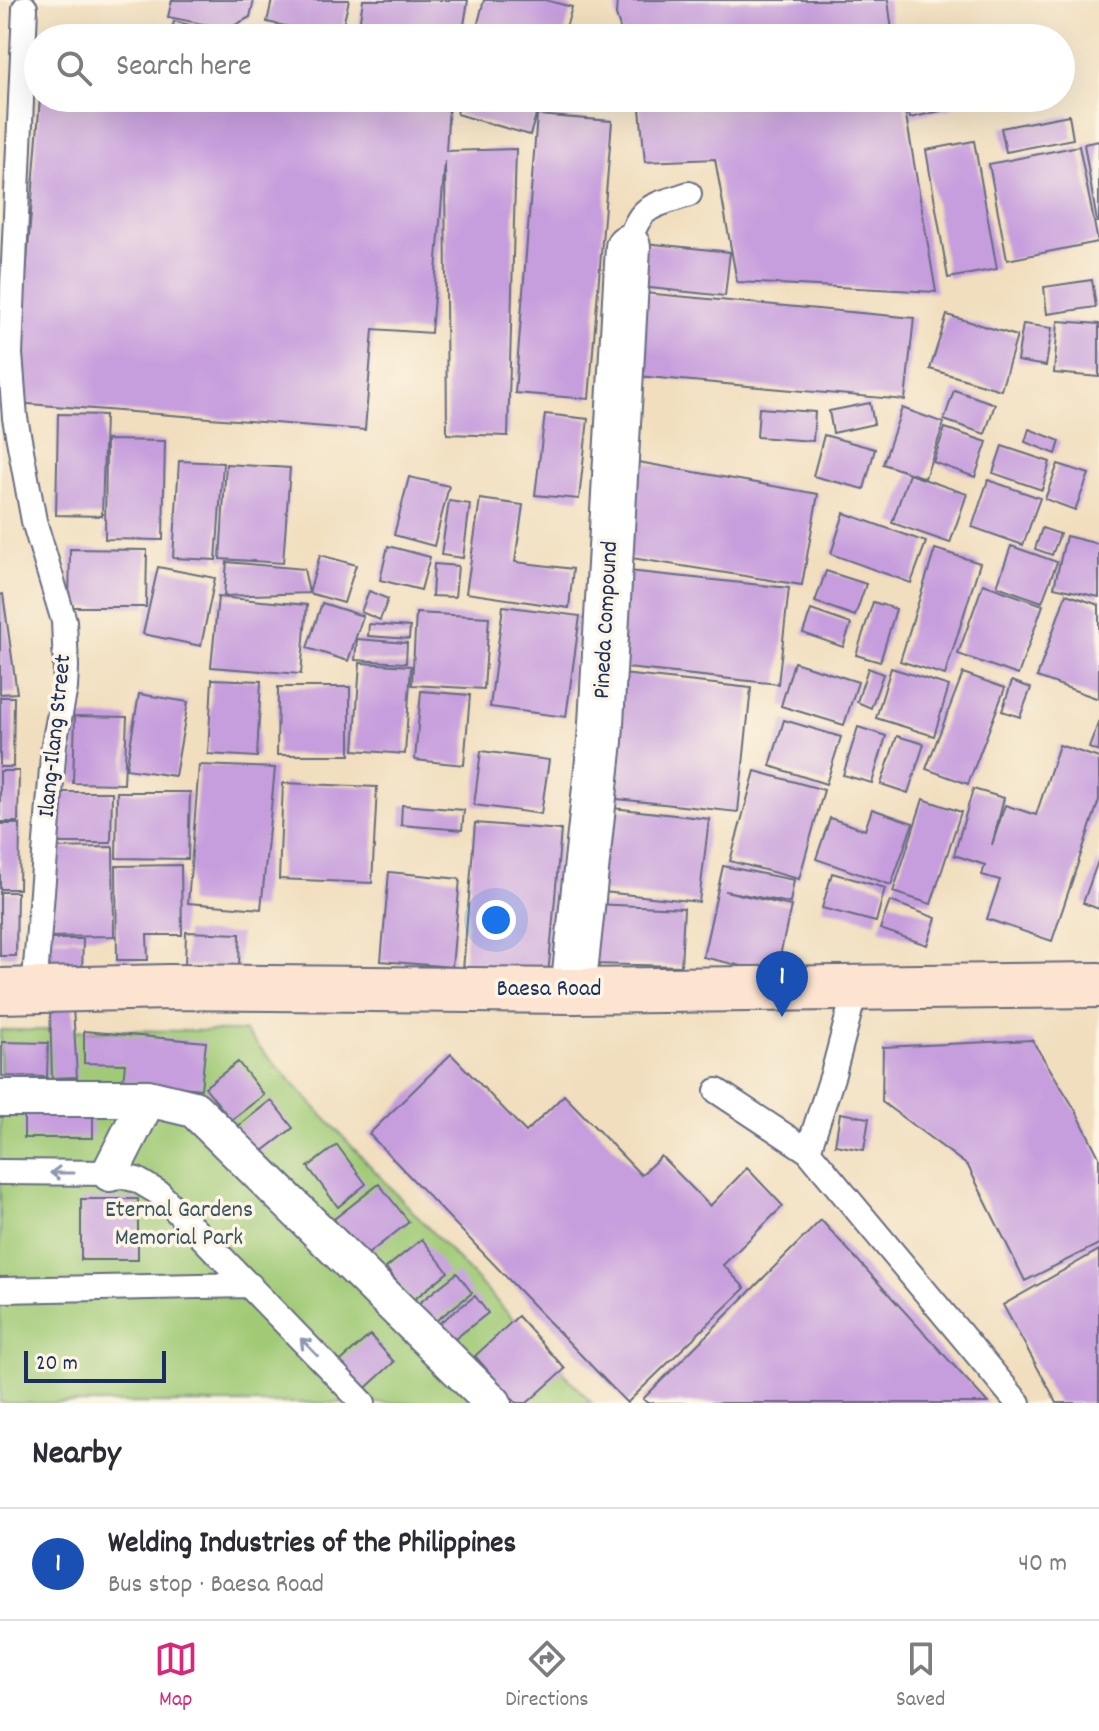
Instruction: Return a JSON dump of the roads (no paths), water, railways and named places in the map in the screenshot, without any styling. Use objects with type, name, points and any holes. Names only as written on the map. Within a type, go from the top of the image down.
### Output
[{"type":"main road","name":"Baesa Road","points":[[17,991],[169,987],[573,991],[1099,985]]},
{"type":"street","name":"Pineda Compound","points":[[573,991],[600,741],[628,247]]},
{"type":"street","points":[[0,1098],[148,1098],[194,1109],[493,1403]]},
{"type":"street","points":[[110,1173],[148,1098]]},
{"type":"lane","name":"Ilang-Ilang Street","points":[[24,24],[25,8]]},
{"type":"lane","name":"Ilang-Ilang Street","points":[[17,991],[66,667],[64,621],[34,521],[15,418],[10,354],[24,31]]},
{"type":"lane","points":[[628,247],[633,226],[646,209],[689,194]]},
{"type":"lane","points":[[808,1151],[856,987]]},
{"type":"lane","points":[[717,1091],[808,1151],[1018,1403]]},
{"type":"lane","points":[[0,1172],[110,1173],[137,1180],[159,1193],[363,1403]]},
{"type":"lane","points":[[0,1290],[250,1285]]},
{"type":"place","name":"Welding Industries of the Philippines","points":[[782,1017]]},
{"type":"park label","name":"Eternal Gardens Memorial Park","points":[[179,1225]]}]
